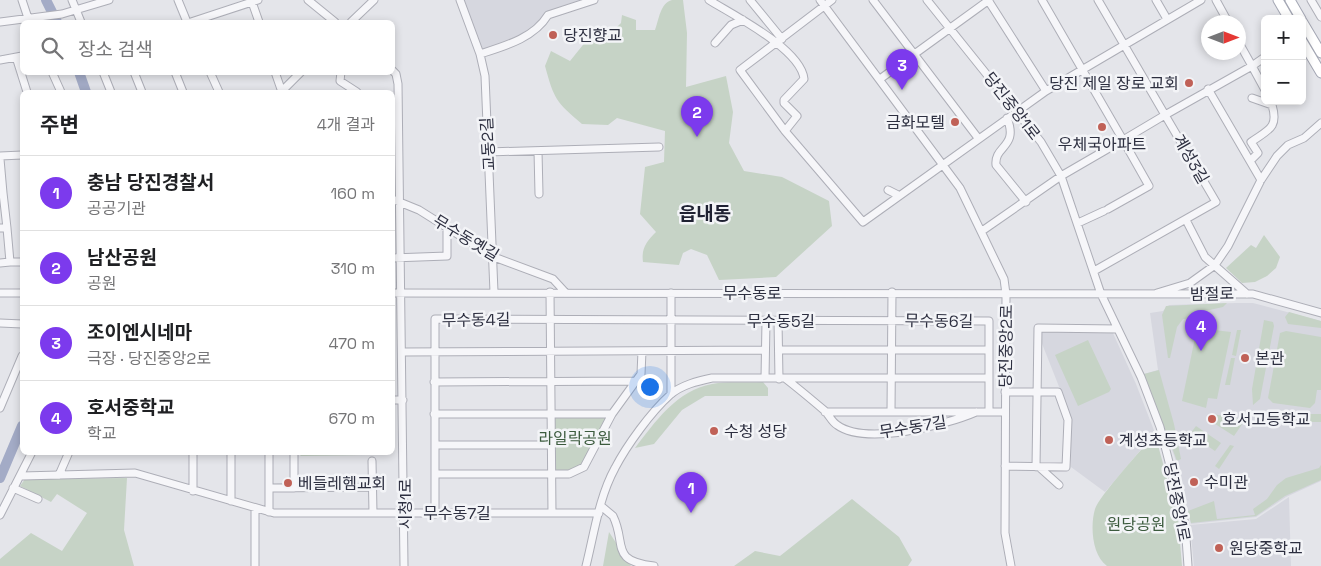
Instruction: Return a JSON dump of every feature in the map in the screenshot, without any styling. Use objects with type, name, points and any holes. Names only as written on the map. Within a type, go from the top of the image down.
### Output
[{"type":"main road","points":[[1278,0],[1287,15]]},
{"type":"main road","points":[[1290,0],[1299,15]]},
{"type":"main road","points":[[1306,27],[1321,53]]},
{"type":"main road","points":[[1306,48],[1321,72]]},
{"type":"street","points":[[22,0],[28,20],[78,10],[109,0]]},
{"type":"street","points":[[72,0],[78,10],[80,20]]},
{"type":"street","points":[[178,0],[188,20]]},
{"type":"street","points":[[308,0],[333,20]]},
{"type":"street","points":[[353,20],[374,0]]},
{"type":"street","name":"교동2길","points":[[460,0],[480,54],[484,76],[494,257],[494,292]]},
{"type":"street","points":[[480,54],[518,41],[541,26],[548,15],[594,0]]},
{"type":"street","points":[[709,0],[779,41]]},
{"type":"street","points":[[750,0],[803,72],[804,79],[784,100],[784,103],[797,116],[785,131]]},
{"type":"street","points":[[832,0],[822,3],[779,41],[740,70],[785,131],[863,222],[1016,110],[1124,44],[1202,0]]},
{"type":"street","points":[[873,0],[978,138]]},
{"type":"street","name":"당진중앙1로","points":[[927,0],[1016,110],[1053,160],[1061,176],[1101,294],[1141,377],[1160,427],[1185,524],[1188,566]]},
{"type":"street","points":[[880,79],[988,0],[1046,91]]},
{"type":"street","points":[[1042,0],[1149,186],[1078,223]]},
{"type":"street","name":"계성3길","points":[[1098,0],[1216,202],[1186,220]]},
{"type":"street","points":[[1156,0],[1167,19]]},
{"type":"street","points":[[1216,0],[1224,15]]},
{"type":"street","points":[[1311,0],[1321,17]]},
{"type":"street","points":[[195,20],[255,1],[259,20]]},
{"type":"street","name":"당진중앙2로","points":[[822,3],[960,188],[1004,279],[1006,294],[1005,533],[1011,566]]},
{"type":"street","points":[[715,43],[731,25],[744,20]]},
{"type":"street","points":[[0,22],[20,21]]},
{"type":"street","points":[[1246,55],[1261,83]]},
{"type":"street","points":[[0,60],[19,57]]},
{"type":"street","name":"계성3길","points":[[1026,202],[1061,176],[1261,60]]},
{"type":"street","points":[[395,73],[398,84],[396,200],[402,293]]},
{"type":"street","points":[[23,75],[27,90]]},
{"type":"street","points":[[53,75],[60,90]]},
{"type":"street","points":[[104,75],[110,90]]},
{"type":"street","points":[[135,75],[141,90]]},
{"type":"street","points":[[176,75],[183,90]]},
{"type":"street","points":[[211,75],[218,90]]},
{"type":"street","points":[[276,75],[280,90]]},
{"type":"street","points":[[283,90],[298,75]]},
{"type":"street","points":[[341,75],[340,81],[354,90]]},
{"type":"street","points":[[1208,90],[1261,180]]},
{"type":"street","points":[[1252,98],[1261,100]]},
{"type":"street","points":[[1250,161],[1258,153],[1250,142],[1272,126],[1276,118],[1272,105]]},
{"type":"street","points":[[982,232],[1026,202],[996,165],[998,156],[1011,137],[1011,130],[1006,118]]},
{"type":"street","points":[[1156,295],[1159,292],[1190,283],[1215,265],[1228,246],[1261,180],[1282,150],[1304,138],[1321,123]]},
{"type":"street","points":[[488,152],[658,147]]},
{"type":"street","points":[[538,151],[540,194]]},
{"type":"street","points":[[10,262],[3,228],[0,157],[20,154]]},
{"type":"street","points":[[888,190],[898,196]]},
{"type":"street","name":"무수동옛길","points":[[396,200],[447,227],[494,257],[553,279],[564,292]]},
{"type":"street","points":[[1094,271],[1186,220],[1205,257],[1247,294]]},
{"type":"street","points":[[395,258],[447,256],[447,227]]},
{"type":"street","points":[[0,263],[20,262]]},
{"type":"street","points":[[550,292],[552,513]]},
{"type":"street","name":"무수동로","points":[[395,293],[892,292],[1101,294]]},
{"type":"street","name":"무수동6길","points":[[890,411],[892,292]]},
{"type":"street","points":[[0,293],[20,293]]},
{"type":"street","name":"시청1로","points":[[402,293],[404,566]]},
{"type":"street","points":[[671,293],[671,394]]},
{"type":"street","name":"밤절로","points":[[1101,294],[1247,294],[1321,313]]},
{"type":"street","name":"무수동4길","points":[[435,514],[434,319],[671,321]]},
{"type":"street","name":"무수동6길","points":[[892,320],[989,321],[988,412]]},
{"type":"street","name":"무수동5길","points":[[671,321],[892,320]]},
{"type":"street","points":[[766,321],[766,378]]},
{"type":"street","points":[[778,321],[782,379]]},
{"type":"street","points":[[0,323],[20,324]]},
{"type":"street","points":[[1059,486],[1037,467],[1038,328],[1117,329]]},
{"type":"street","name":"무수동4길","points":[[434,352],[550,350],[671,351]]},
{"type":"street","name":"무수동5길","points":[[671,351],[765,350]]},
{"type":"street","points":[[779,350],[891,350]]},
{"type":"street","name":"무수동6길","points":[[891,350],[988,350]]},
{"type":"street","points":[[435,474],[574,473],[584,467],[612,414],[641,374],[642,351]]},
{"type":"street","points":[[403,352],[434,352]]},
{"type":"street","points":[[0,408],[20,361]]},
{"type":"street","points":[[586,566],[600,510],[615,468],[640,430],[671,394],[693,382],[712,378],[988,378]]},
{"type":"street","name":"무수동7길","points":[[782,379],[825,412],[838,426],[880,434],[956,420],[976,412]]},
{"type":"street","points":[[434,382],[635,381]]},
{"type":"street","points":[[1005,392],[1037,392]]},
{"type":"street","name":"당진중앙2로","points":[[1005,466],[1066,467],[1068,420],[1058,392],[1037,392]]},
{"type":"street","points":[[395,400],[403,400]]},
{"type":"street","name":"무수동7길","points":[[825,412],[1005,412]]},
{"type":"street","points":[[434,414],[612,414]]},
{"type":"street","points":[[435,445],[551,445]]},
{"type":"street","points":[[0,515],[13,488],[22,476],[31,455]]},
{"type":"street","points":[[59,475],[68,455]]},
{"type":"street","points":[[193,455],[193,491]]},
{"type":"street","points":[[231,455],[231,501]]},
{"type":"street","points":[[269,455],[269,512]]},
{"type":"street","points":[[294,455],[294,488]]},
{"type":"street","points":[[372,461],[372,513]]},
{"type":"street","name":"무수동7길","points":[[22,476],[135,473],[269,512],[435,514],[552,513],[600,510]]},
{"type":"street","points":[[270,488],[372,487]]},
{"type":"street","points":[[13,488],[38,499]]},
{"type":"street","points":[[255,508],[255,566]]},
{"type":"street","points":[[600,510],[613,516],[619,543],[629,559],[634,564],[654,566]]},
{"type":"shaded area","points":[[464,0],[589,0],[548,14],[516,38],[483,50]]},
{"type":"shaded area","points":[[1253,303],[1321,321],[1321,481],[1286,497],[1256,517],[1191,524],[1176,461],[1144,374],[1158,370],[1150,313],[1163,311],[1169,305]]},
{"type":"shaded area","points":[[1112,331],[1136,384],[1155,433],[1105,492],[1071,467],[1071,417],[1039,336],[1042,332]]},
{"type":"shaded area","name":"원당중학교","points":[[1289,497],[1291,566],[1194,566],[1190,525],[1256,519]]},
{"type":"green space","points":[[672,0],[683,0],[687,33],[686,87],[726,76],[733,112],[729,143],[744,171],[782,177],[829,201],[832,226],[776,277],[719,280],[707,255],[691,249],[683,253],[679,265],[643,262],[645,245],[656,232],[640,214],[645,167],[664,162],[665,131],[617,118],[608,125],[582,124],[561,105],[551,86],[545,66],[551,51],[570,61],[595,30],[613,31],[621,23],[622,15],[636,20],[636,30],[655,30],[662,8]]},
{"type":"green space","points":[[1264,235],[1280,257],[1276,268],[1267,276],[1255,282],[1242,283],[1226,268],[1251,245],[1256,248]]},
{"type":"green space","points":[[1227,303],[1223,307],[1200,312],[1198,318],[1183,319],[1177,327],[1170,358],[1168,358],[1162,315],[1166,306]]},
{"type":"green space","points":[[1289,312],[1321,321],[1321,328],[1288,324],[1285,317]]},
{"type":"green space","points":[[1264,320],[1273,322],[1274,326],[1260,399],[1253,405],[1252,389]]},
{"type":"green space","points":[[1197,328],[1231,332],[1217,399],[1208,398],[1206,408],[1182,401]]},
{"type":"green space","points":[[1237,330],[1241,330],[1236,356],[1232,355]]},
{"type":"green space","points":[[1286,331],[1321,337],[1321,390],[1317,390],[1315,403],[1310,408],[1273,403],[1268,398],[1280,333]]},
{"type":"green space","points":[[1088,340],[1111,389],[1109,392],[1078,406],[1055,355]]},
{"type":"green space","points":[[1231,358],[1235,358],[1230,385],[1225,385]]},
{"type":"green space","points":[[1159,370],[1174,424],[1181,459],[1177,461],[1144,374]]},
{"type":"green space","points":[[763,382],[768,388],[768,396],[705,396],[682,410],[654,444],[635,448],[668,408],[699,387],[718,383]]},
{"type":"green space","points":[[1213,414],[1245,420],[1234,436],[1209,420]]},
{"type":"green space","points":[[1304,414],[1321,414],[1321,422],[1302,422]]},
{"type":"green space","name":"라일락공원","points":[[556,416],[608,416],[583,466],[577,471],[556,471],[554,469],[554,419]]},
{"type":"green space","points":[[1196,426],[1221,443],[1215,451],[1190,434]]},
{"type":"green space","name":"원당공원","points":[[1155,434],[1178,519],[1182,566],[1107,566],[1095,548],[1093,516],[1095,509],[1113,483]]},
{"type":"green space","points":[[1230,445],[1234,446],[1219,469],[1215,466]]},
{"type":"green space","points":[[300,455],[366,455],[301,456]]},
{"type":"green space","points":[[1321,465],[1321,480],[1285,496],[1256,516],[1191,523],[1188,511],[1214,501],[1217,519],[1255,515],[1253,509],[1267,499],[1277,485],[1286,478],[1319,468]]},
{"type":"green space","points":[[127,478],[124,530],[134,566],[0,566],[0,559],[31,533],[62,551],[87,513],[57,494],[51,502],[20,486],[25,479]]},
{"type":"green space","points":[[852,499],[899,537],[912,560],[908,566],[734,566],[755,551],[780,556]]},
{"type":"green space","points":[[609,532],[631,566],[603,566]]},
{"type":"waterway","points":[[46,0],[56,20]]},
{"type":"waterway","points":[[80,75],[85,90]]},
{"type":"waterway","points":[[0,478],[20,431]]},
{"type":"place","name":"당진향교","points":[[553,35]]},
{"type":"place","name":"당진 제일 장로 교회","points":[[1189,83]]},
{"type":"place","name":"조이엔시네마","points":[[902,90]]},
{"type":"place","name":"금화모텔","points":[[955,122]]},
{"type":"place","name":"우체국아파트","points":[[1102,127]]},
{"type":"place","name":"남산공원","points":[[697,137]]},
{"type":"place","name":"호서중학교","points":[[1201,351]]},
{"type":"place","name":"본관","points":[[1245,358]]},
{"type":"place","name":"호서고등학교","points":[[1212,419]]},
{"type":"place","name":"수청 성당","points":[[714,431]]},
{"type":"place","name":"계성초등학교","points":[[1109,440]]},
{"type":"place","name":"수미관","points":[[1194,482]]},
{"type":"place","name":"베들레헴교회","points":[[288,483]]},
{"type":"place","name":"충남 당진경찰서","points":[[691,513]]},
{"type":"place","name":"원당중학교","points":[[1219,548]]},
{"type":"district","name":"읍내동","points":[[705,213]]}]
